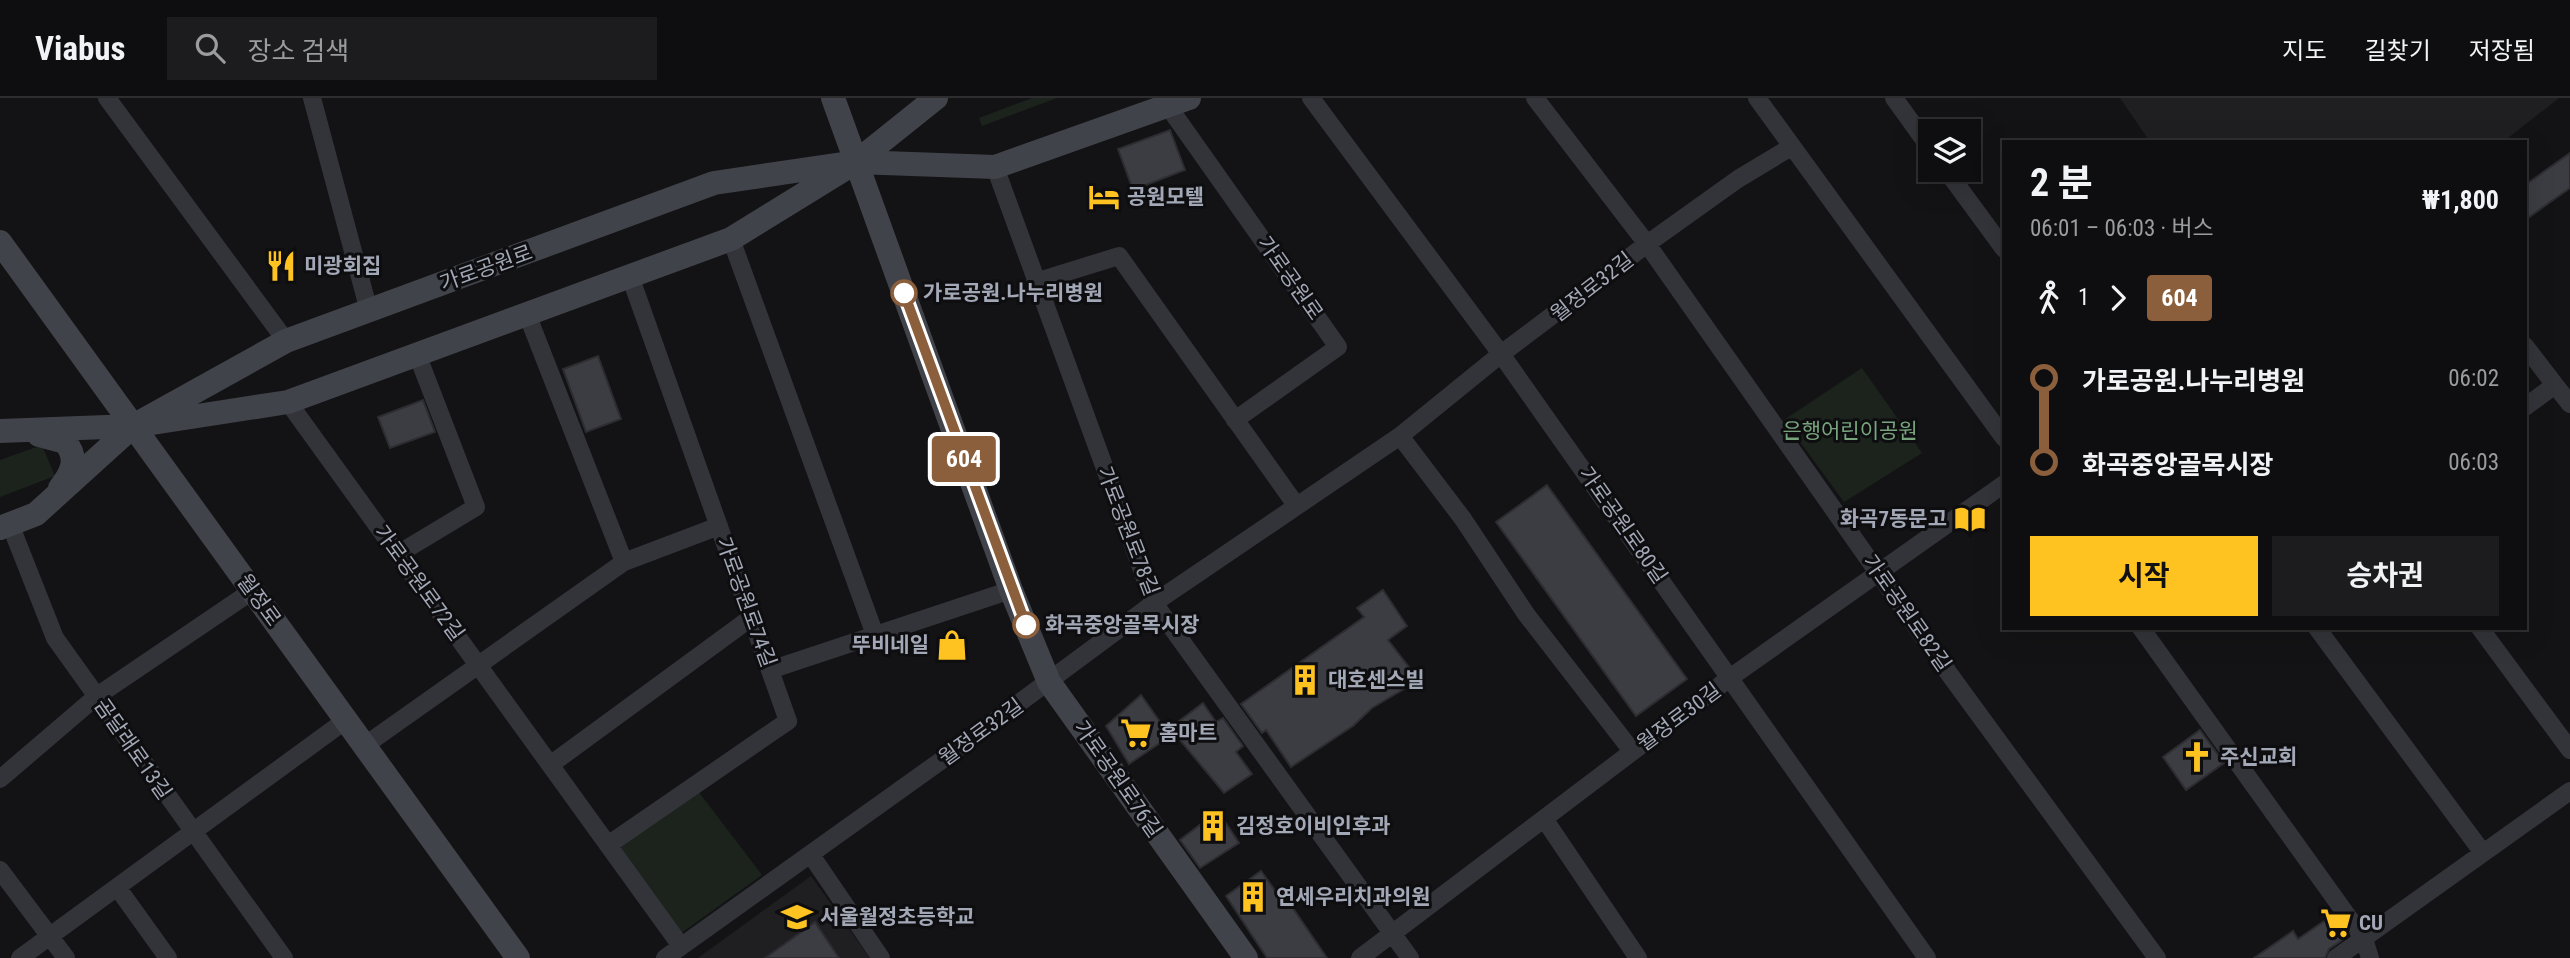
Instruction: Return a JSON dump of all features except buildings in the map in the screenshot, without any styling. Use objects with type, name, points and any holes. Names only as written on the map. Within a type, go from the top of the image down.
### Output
[{"type":"main road","name":"가로공원로76길","points":[[833,98],[1012,590],[1049,682],[1246,958]]},
{"type":"main road","name":"가로공원로","points":[[0,431],[133,426],[288,402],[731,239],[856,162],[936,98]]},
{"type":"main road","name":"가로공원로","points":[[5,526],[36,514],[133,426],[286,341],[714,183],[856,162],[995,167],[1179,102]]},
{"type":"main road","points":[[714,183],[764,183],[772,194],[773,203],[764,213],[731,239]]},
{"type":"main road","name":"월정로","points":[[0,243],[518,958]]},
{"type":"main road","points":[[286,341],[250,369],[241,383],[241,391],[255,401],[288,402]]},
{"type":"main road","points":[[0,431],[45,435],[65,442],[70,448],[72,470],[36,514]]},
{"type":"street","points":[[107,98],[286,341]]},
{"type":"street","points":[[312,98],[369,311]]},
{"type":"street","name":"가로공원로80길","points":[[1311,98],[1501,354],[1927,958]]},
{"type":"street","name":"가로공원로82길","points":[[1535,98],[1647,244],[1879,574],[2157,958]]},
{"type":"street","points":[[1757,98],[2002,435]]},
{"type":"street","points":[[1894,98],[1918,131]]},
{"type":"street","name":"가로공원로","points":[[1179,102],[1338,347],[1235,420]]},
{"type":"street","name":"월정로32길","points":[[665,958],[811,855],[1154,603],[1399,436],[1501,354],[1647,244],[1738,179],[1791,147]]},
{"type":"street","name":"가로공원로78길","points":[[995,167],[1154,603],[1410,958]]},
{"type":"street","points":[[1955,182],[2002,245]]},
{"type":"street","points":[[731,239],[875,635]]},
{"type":"street","points":[[1035,282],[1119,256],[1296,505]]},
{"type":"street","name":"가로공원로74길","points":[[608,845],[788,721],[630,276]]},
{"type":"street","points":[[527,314],[624,562]]},
{"type":"street","points":[[2527,349],[2570,404]]},
{"type":"street","points":[[398,554],[475,507],[417,354]]},
{"type":"street","points":[[2527,406],[2555,385]]},
{"type":"street","name":"가로공원로72길","points":[[288,402],[681,946]]},
{"type":"street","points":[[1399,436],[1463,519],[1526,614],[1632,751]]},
{"type":"street","name":"월정로30길","points":[[1360,958],[1731,677],[2002,485]]},
{"type":"street","name":"곰달래로13길","points":[[5,526],[55,638],[284,958]]},
{"type":"street","points":[[364,746],[624,562],[719,526]]},
{"type":"street","points":[[770,670],[1012,590]]},
{"type":"street","points":[[0,779],[97,696],[252,591]]},
{"type":"street","points":[[550,765],[751,617]]},
{"type":"street","points":[[2142,630],[2364,939],[2370,958]]},
{"type":"street","points":[[2318,630],[2483,853]]},
{"type":"street","points":[[2481,630],[2570,750]]},
{"type":"street","points":[[20,958],[346,720]]},
{"type":"street","points":[[2336,958],[2570,791]]},
{"type":"street","points":[[1545,820],[1638,958]]},
{"type":"street","points":[[811,855],[881,958]]},
{"type":"street","points":[[0,870],[66,958]]},
{"type":"street","points":[[117,887],[169,958]]},
{"type":"shaded area","points":[[2120,98],[2559,98],[2506,140],[2149,140]]},
{"type":"shaded area","name":"서울월정초등학교","points":[[811,876],[870,958],[698,958]]},
{"type":"green space","points":[[1032,98],[1057,98],[982,126],[979,118]]},
{"type":"green space","name":"은행어린이공원","points":[[1862,368],[1922,453],[1844,502],[1784,420]]},
{"type":"green space","points":[[42,445],[55,476],[0,497],[0,460]]},
{"type":"green space","points":[[698,791],[762,875],[680,934],[617,849]]},
{"type":"bus line","name":"604","points":[[904,293],[1026,625]]},
{"type":"place","name":"공원모텔","points":[[1104,197]]},
{"type":"place","name":"미광회집","points":[[281,266]]},
{"type":"place","name":"가로공원.나누리병원","points":[[904,293]]},
{"type":"place","name":"화곡7동문고","points":[[1970,519]]},
{"type":"place","name":"화곡중앙골목시장","points":[[1026,625]]},
{"type":"place","name":"뚜비네일","points":[[952,645]]},
{"type":"place","name":"대호센스빌","points":[[1305,680]]},
{"type":"place","name":"홈마트","points":[[1136,733]]},
{"type":"place","name":"주신교회","points":[[2197,757]]},
{"type":"place","name":"김정호이비인후과","points":[[1213,826]]},
{"type":"place","name":"연세우리치과의원","points":[[1253,897]]},
{"type":"place","name":"서울월정초등학교","points":[[797,917]]},
{"type":"place","name":"CU","points":[[2336,923]]}]
